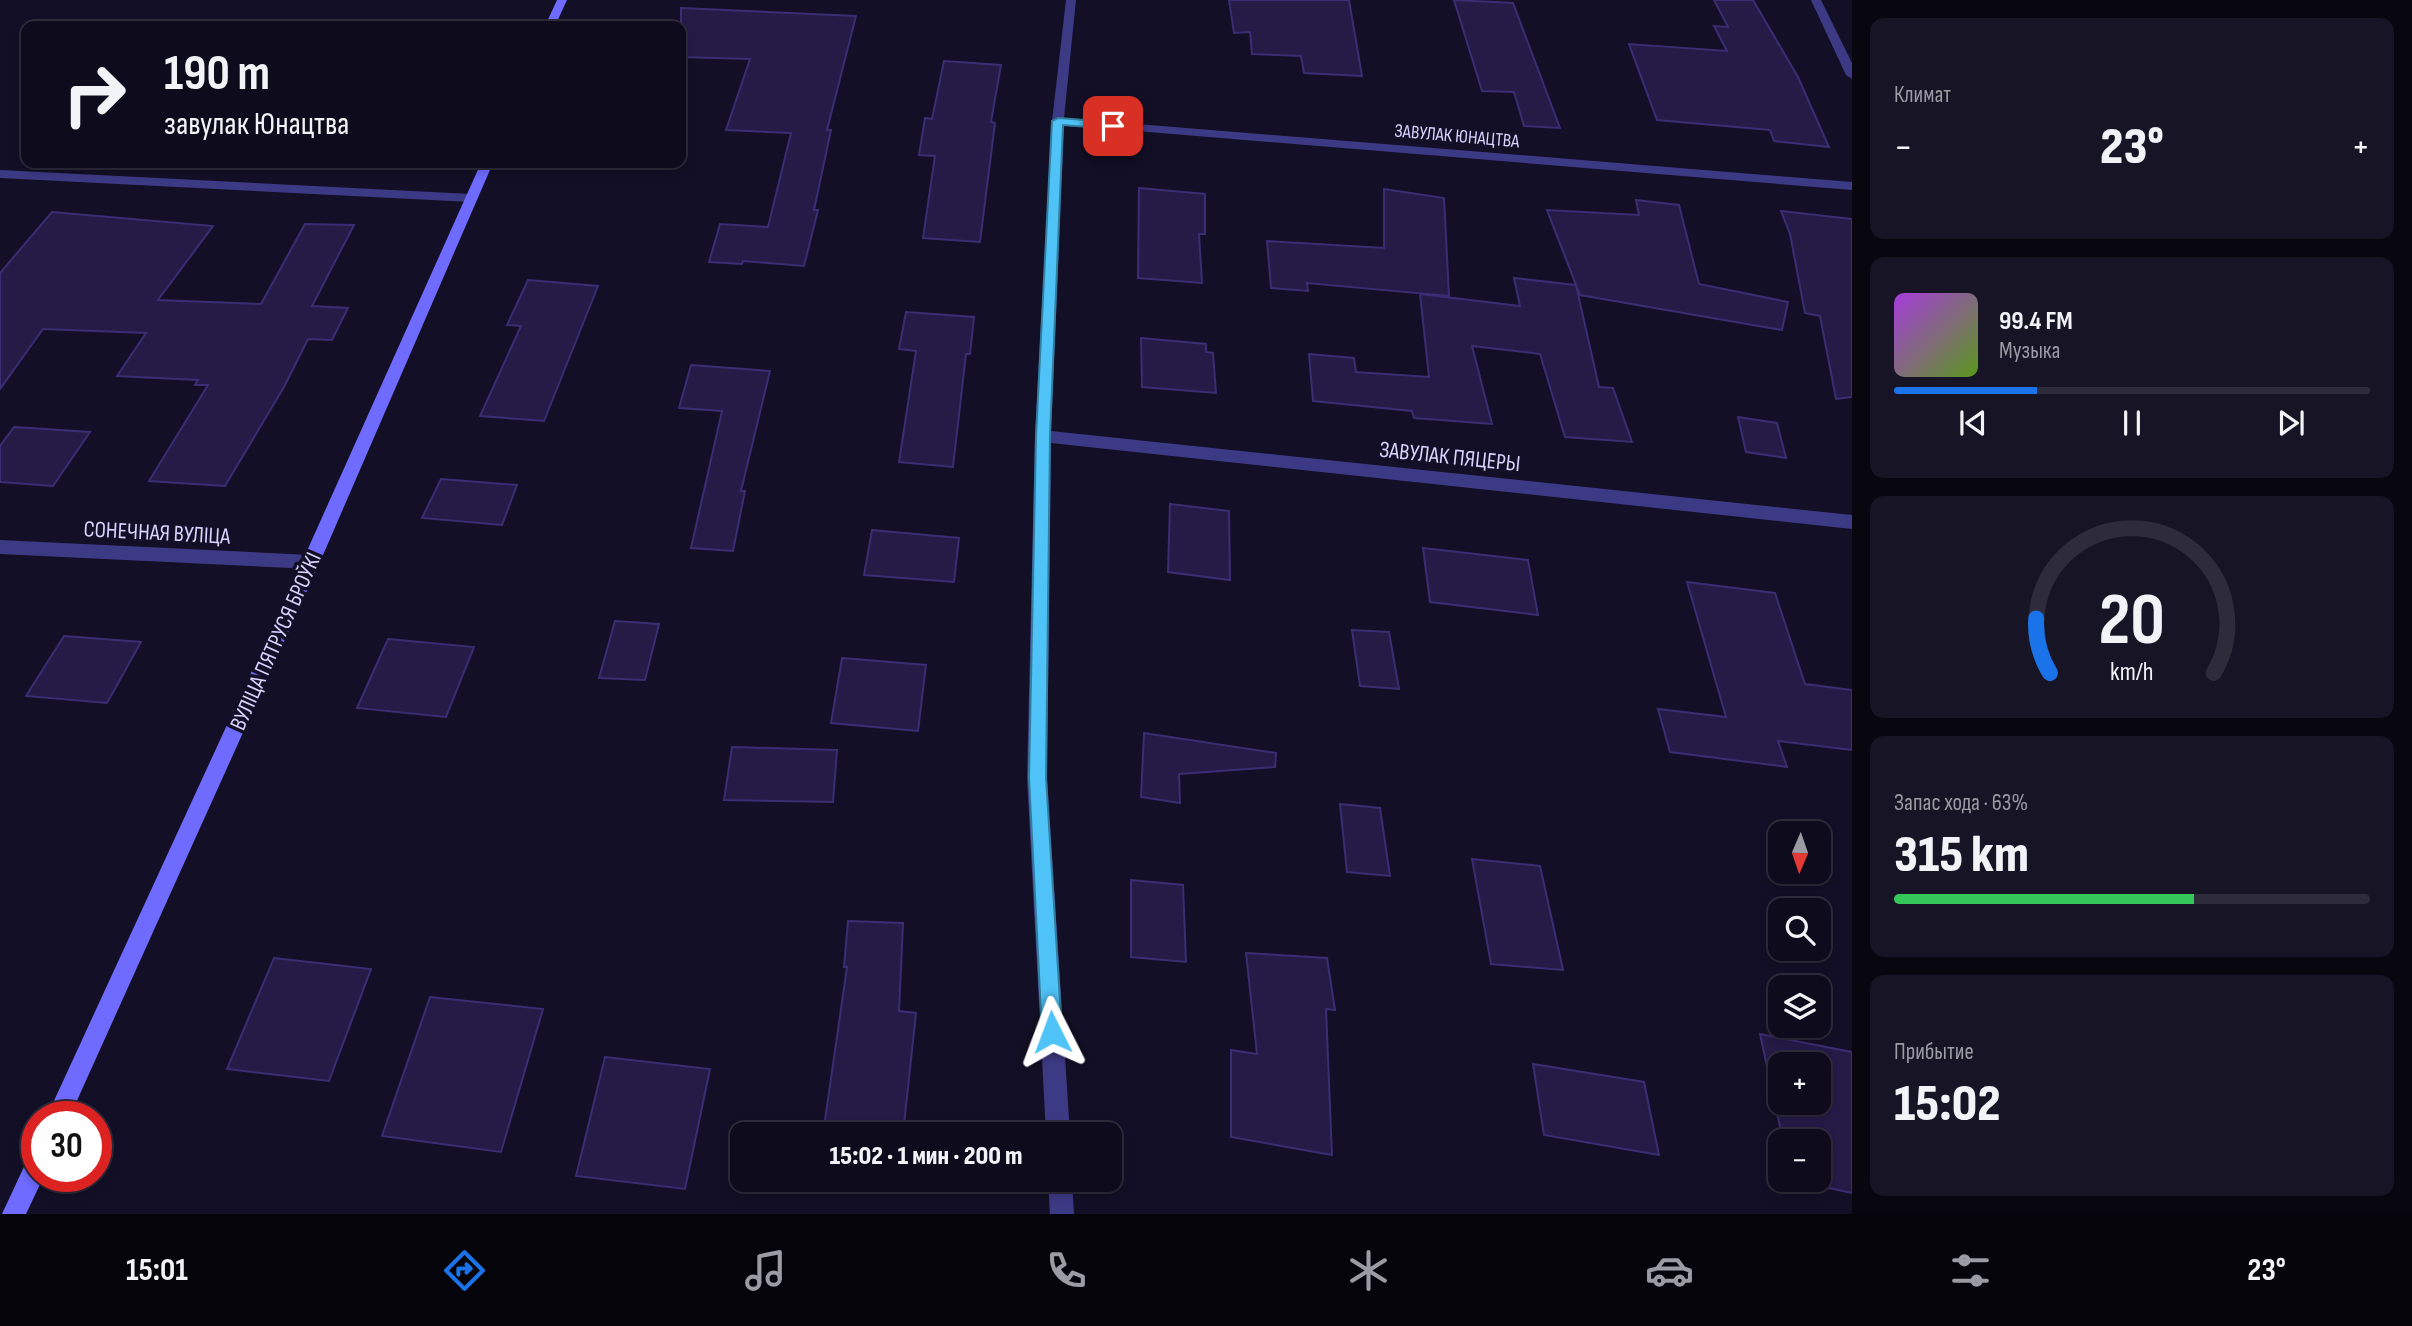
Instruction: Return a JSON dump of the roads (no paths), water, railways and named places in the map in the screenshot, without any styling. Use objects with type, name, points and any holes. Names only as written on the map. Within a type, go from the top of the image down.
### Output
[{"type":"street","points":[[552,21],[562,0]]},
{"type":"street","points":[[1057,1122],[1037,778],[1043,436],[1058,121],[1071,0]]},
{"type":"street","points":[[1816,0],[1852,75]]},
{"type":"street","name":"ЗАВУЛАК ЮНАЦТВА","points":[[1058,121],[1852,186]]},
{"type":"street","name":"ВУЛІЦА ПЯТРУСЯ БРОЎКІ","points":[[65,1101],[311,562],[485,168]]},
{"type":"street","points":[[0,174],[471,198]]},
{"type":"street","name":"ЗАВУЛАК ПЯЦЕРЫ","points":[[1043,436],[1852,522]]},
{"type":"street","name":"СОНЕЧНАЯ ВУЛІЦА","points":[[0,547],[311,562]]},
{"type":"street","points":[[14,1214],[24,1192]]},
{"type":"street","points":[[1061,1192],[1062,1214]]}]
